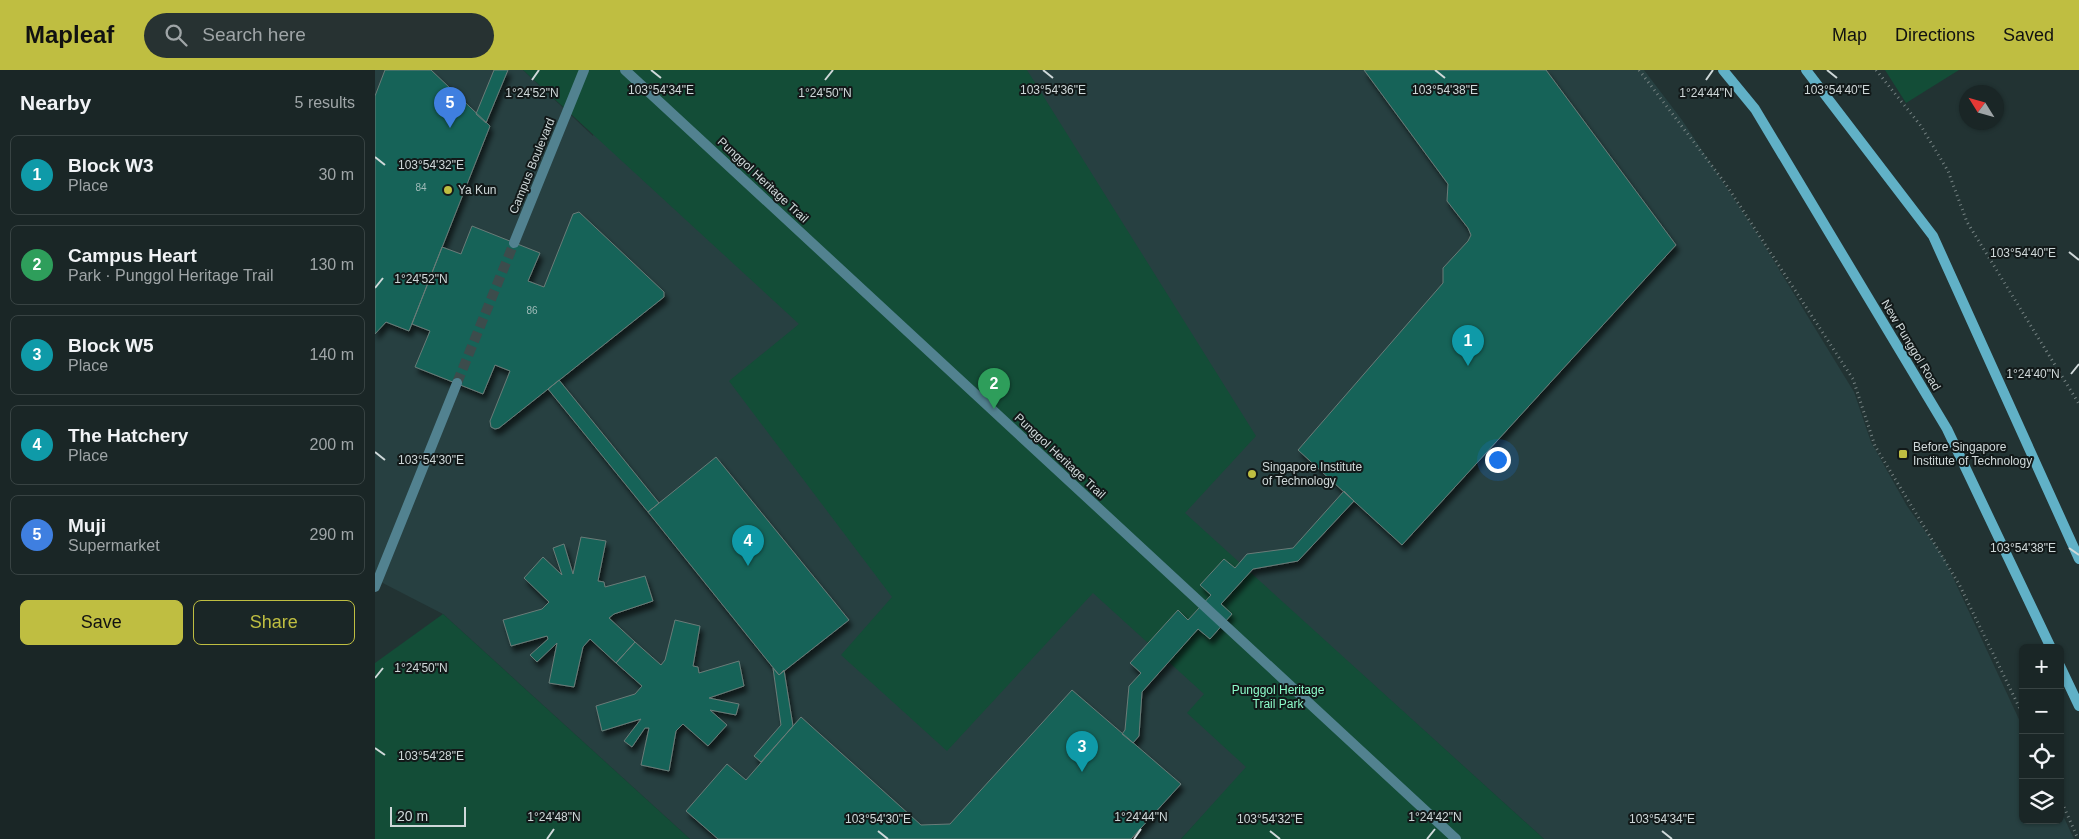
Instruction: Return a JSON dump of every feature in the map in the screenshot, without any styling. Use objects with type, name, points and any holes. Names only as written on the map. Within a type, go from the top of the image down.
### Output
[{"type":"main road","name":"New Punggol Road","points":[[1723,70],[1755,109],[1947,429],[2049,644]]},
{"type":"main road","points":[[1806,70],[1933,236],[2079,559]]},
{"type":"main road","points":[[2064,674],[2079,706]]},
{"type":"street","name":"Campus Boulevard","points":[[514,243],[584,70]]},
{"type":"street","name":"Punggol Heritage Trail","points":[[625,70],[1456,839]]},
{"type":"street","points":[[375,587],[457,383]]},
{"type":"path","points":[[1639,70],[1725,183],[1853,379],[1875,446],[1959,584],[2019,707]]},
{"type":"path","points":[[1876,70],[1921,126],[1948,171],[1967,222],[2079,404]]},
{"type":"path","points":[[2064,807],[2078,839]]},
{"type":"shaded area","name":"Singapore Institute of Technology","points":[[375,70],[523,70],[593,136],[618,70],[1644,70],[1682,120],[1758,235],[1854,392],[1871,442],[1907,506],[1944,558],[2019,719],[2019,824],[2064,824],[2064,818],[2074,839],[1544,839],[1347,661],[1181,839],[690,839],[443,614],[375,579]]},
{"type":"green space","name":"Punggol Heritage Trail Park","points":[[523,70],[1027,70],[1256,436],[1185,513],[1544,839],[1181,839],[1246,767],[1187,713],[1204,694],[1093,593],[947,751],[841,655],[892,597],[729,381],[799,324]]},
{"type":"green space","points":[[1885,70],[1959,70],[1906,103]]},
{"type":"green space","points":[[443,614],[690,839],[375,839],[375,663]]},
{"type":"building","points":[[385,70],[431,70],[490,126],[409,331],[386,322],[375,334],[375,96]]},
{"type":"building","points":[[494,70],[508,70],[486,123],[476,114]]},
{"type":"building","points":[[1364,70],[1546,70],[1676,245],[1402,545],[1298,450],[1443,283],[1443,268],[1468,241],[1471,235],[1468,228],[1447,201],[1448,184]]},
{"type":"building","points":[[579,212],[664,292],[664,297],[499,428],[495,429],[491,427],[490,421],[510,371],[495,365],[483,394],[415,367],[430,331],[412,324],[442,247],[461,254],[472,226],[540,253],[528,281],[544,287],[573,214]]},
{"type":"building","points":[[559,380],[659,503],[648,512],[548,389]]},
{"type":"building","points":[[716,457],[849,620],[779,675],[648,512]]},
{"type":"building","points":[[1344,491],[1354,501],[1298,561],[1253,569],[1221,604],[1232,614],[1210,639],[1198,629],[1142,692],[1139,736],[1133,743],[1122,734],[1125,730],[1129,686],[1141,673],[1130,663],[1178,610],[1188,620],[1211,595],[1200,585],[1224,559],[1235,568],[1247,554],[1293,548]]},
{"type":"building","points":[[581,537],[606,541],[598,581],[604,582],[605,587],[645,576],[653,601],[614,614],[609,618],[635,642],[616,663],[590,639],[583,647],[574,687],[549,683],[557,643],[537,662],[530,655],[548,639],[547,636],[511,646],[503,620],[542,609],[549,602],[524,578],[543,557],[562,575],[553,548],[564,544],[573,574]]},
{"type":"building","points":[[675,620],[700,626],[693,666],[698,667],[699,673],[739,661],[744,686],[709,698],[739,704],[736,715],[710,710],[727,725],[708,746],[683,724],[676,731],[669,771],[641,765],[649,728],[645,728],[632,747],[624,741],[641,719],[602,731],[596,706],[635,694],[642,686],[616,663],[635,642],[661,665],[665,660]]},
{"type":"building","points":[[773,668],[779,675],[784,670],[793,726],[761,762],[754,756],[781,725]]},
{"type":"building","points":[[1072,690],[1181,784],[1131,839],[718,839],[686,811],[727,764],[746,780],[801,717],[921,825],[950,824]]},
{"type":"tunnel","points":[[457,383],[514,243]]},
{"type":"place","name":"Muji","points":[[450,128]]},
{"type":"place","name":"Ya Kun","points":[[448,190]]},
{"type":"place","name":"Block W3","points":[[1468,366]]},
{"type":"place","name":"Campus Heart","points":[[994,409]]},
{"type":"place","name":"Before Singapore Institute of Technology","points":[[1903,454]]},
{"type":"place","name":"Singapore Institute of Technology","points":[[1252,474]]},
{"type":"place","name":"The Hatchery","points":[[748,566]]},
{"type":"place","name":"Block W5","points":[[1082,772]]}]
